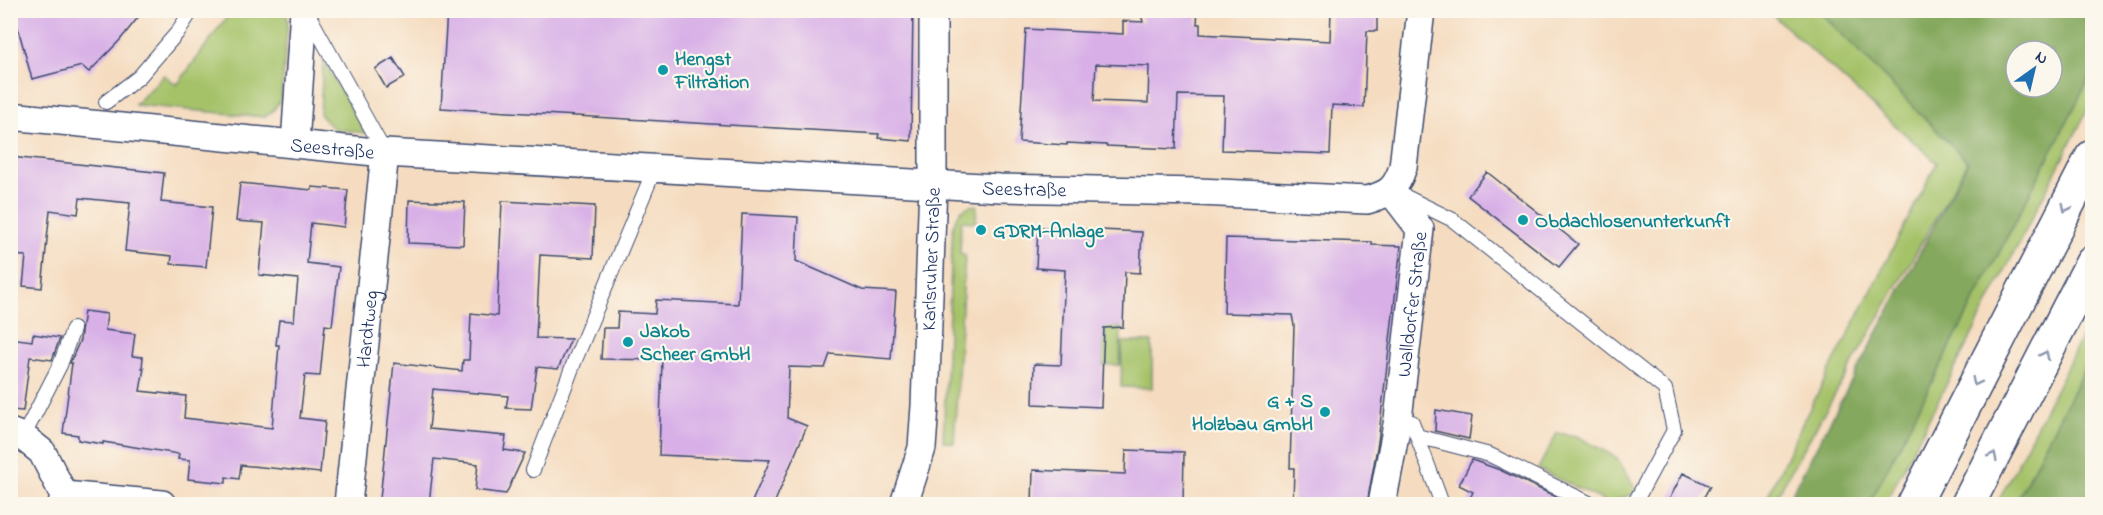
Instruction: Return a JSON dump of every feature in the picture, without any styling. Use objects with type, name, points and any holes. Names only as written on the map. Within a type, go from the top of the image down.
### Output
[{"type":"highway","points":[[1914,504],[2092,157]]},
{"type":"highway","points":[[1968,504],[2092,263]]},
{"type":"street","points":[[295,144],[305,10]]},
{"type":"street","name":"Karlsruher Straße","points":[[904,504],[922,448],[925,406],[933,184],[933,10]]},
{"type":"street","points":[[1392,190],[1400,178],[1403,167],[1421,10]]},
{"type":"street","name":"Seestraße","points":[[10,116],[385,153],[654,170],[933,184],[1199,192],[1367,200],[1392,190]]},
{"type":"street","name":"Hardtweg","points":[[348,504],[385,153]]},
{"type":"street","name":"Walldorfer Straße","points":[[1382,503],[1408,428],[1420,229],[1392,190]]},
{"type":"street","points":[[17,435],[42,452],[63,500],[162,504]]},
{"type":"lane","points":[[106,102],[139,77],[177,33],[192,10]]},
{"type":"lane","points":[[305,10],[385,153]]},
{"type":"lane","points":[[533,470],[575,360],[654,170]]},
{"type":"lane","points":[[1392,190],[1453,219],[1665,389],[1674,430],[1634,504]]},
{"type":"lane","points":[[17,435],[60,365],[73,329]]},
{"type":"lane","points":[[1408,428],[1442,504]]},
{"type":"lane","points":[[1408,428],[1490,455],[1591,504]]},
{"type":"green space","points":[[232,10],[286,11],[288,20],[281,99],[273,111],[264,117],[135,105],[164,75],[177,85]]},
{"type":"green space","points":[[1768,11],[1819,11],[1968,162],[1772,504],[1764,504],[1804,420],[1937,163]]},
{"type":"green space","points":[[1819,11],[2092,11],[2092,73],[1869,504],[1786,504],[1968,162]]},
{"type":"green space","points":[[323,60],[366,133],[335,129],[320,114]]},
{"type":"green space","points":[[2092,73],[2092,101],[1885,504],[1869,504]]},
{"type":"green space","points":[[977,205],[976,222],[961,221],[960,254],[965,255],[954,443],[943,441],[953,226],[961,211]]},
{"type":"green space","points":[[2092,317],[2092,354],[2015,504],[1997,504]]},
{"type":"green space","points":[[1104,326],[1121,327],[1120,365],[1102,365]]},
{"type":"green space","points":[[1122,342],[1152,342],[1152,388],[1121,387]]},
{"type":"green space","points":[[2092,354],[2092,504],[2015,504]]},
{"type":"green space","points":[[1557,433],[1577,436],[1617,458],[1638,492],[1608,503],[1538,469]]},
{"type":"building","points":[[13,10],[144,10],[120,40],[89,72],[82,66],[32,79]]},
{"type":"building","name":"Hengst Filtration","points":[[447,10],[913,10],[911,141],[878,138],[879,134],[441,108]]},
{"type":"building","points":[[1140,10],[1198,10],[1197,24],[1200,24],[1200,34],[1330,41],[1331,10],[1377,10],[1377,31],[1367,31],[1364,107],[1332,105],[1330,154],[1222,150],[1224,96],[1178,95],[1176,149],[1019,142],[1026,29],[1123,34],[1123,21],[1143,22]],"holes":[[[1096,64],[1149,66],[1148,103],[1094,101]]]},
{"type":"building","points":[[393,58],[405,77],[386,88],[375,69]]},
{"type":"building","points":[[10,157],[164,173],[161,202],[212,207],[206,267],[171,264],[172,256],[125,251],[130,203],[80,198],[78,214],[50,210],[42,288],[23,286],[26,256],[10,255],[16,188],[10,188]]},
{"type":"building","name":"Obdachlosenunterkunft","points":[[1487,172],[1578,244],[1559,267],[1468,196]]},
{"type":"building","points":[[240,183],[312,190],[312,187],[348,190],[344,227],[311,223],[307,263],[339,267],[332,326],[325,325],[320,376],[305,375],[300,418],[325,421],[320,473],[241,465],[239,479],[226,477],[226,483],[188,479],[190,460],[178,459],[179,454],[78,440],[78,435],[63,433],[72,363],[70,363],[80,340],[84,311],[107,314],[105,330],[135,334],[132,356],[143,357],[142,368],[144,368],[140,391],[186,396],[184,418],[272,428],[279,320],[294,321],[298,279],[259,275],[264,223],[236,221]]},
{"type":"building","points":[[409,200],[465,202],[463,245],[408,243]]},
{"type":"building","points":[[502,201],[595,206],[593,258],[540,255],[536,338],[571,339],[558,369],[537,367],[531,409],[506,408],[508,396],[433,389],[429,429],[506,436],[504,450],[525,453],[506,494],[475,490],[478,464],[434,459],[429,504],[380,499],[394,363],[462,371],[463,360],[469,360],[471,313],[497,316]]},
{"type":"building","points":[[742,214],[798,217],[796,261],[862,290],[896,292],[891,359],[830,354],[825,368],[789,367],[787,418],[807,426],[774,504],[751,504],[770,460],[659,455],[662,360],[601,359],[603,328],[617,328],[618,312],[655,314],[656,300],[738,304]]},
{"type":"building","points":[[1038,227],[1142,232],[1140,273],[1125,272],[1123,327],[1104,328],[1101,407],[1033,404],[1034,364],[1061,365],[1065,270],[1036,268]]},
{"type":"building","name":"G + S Holzbau GmbH","points":[[1226,238],[1372,242],[1372,245],[1401,246],[1378,442],[1367,504],[1293,504],[1294,468],[1290,468],[1294,325],[1292,315],[1224,313]]},
{"type":"building","points":[[33,334],[60,338],[52,360],[30,357],[23,411],[10,410],[10,338],[32,341]]},
{"type":"building","points":[[1436,410],[1472,416],[1469,439],[1435,431]]},
{"type":"building","points":[[1126,450],[1184,452],[1183,504],[1032,504],[1033,470],[1125,474]]},
{"type":"building","points":[[1472,460],[1500,470],[1571,504],[1467,504],[1473,492],[1459,485]]},
{"type":"building","points":[[1683,473],[1710,486],[1700,504],[1684,504],[1670,498]]},
{"type":"place","name":"Hengst Filtration","points":[[663,70]]},
{"type":"place","name":"Obdachlosenunterkunft","points":[[1523,220]]},
{"type":"place","name":"GDRM-Anlage","points":[[981,230]]},
{"type":"place","name":"Jakob Scheer GmbH","points":[[628,342]]},
{"type":"place","name":"G + S Holzbau GmbH","points":[[1325,412]]}]
